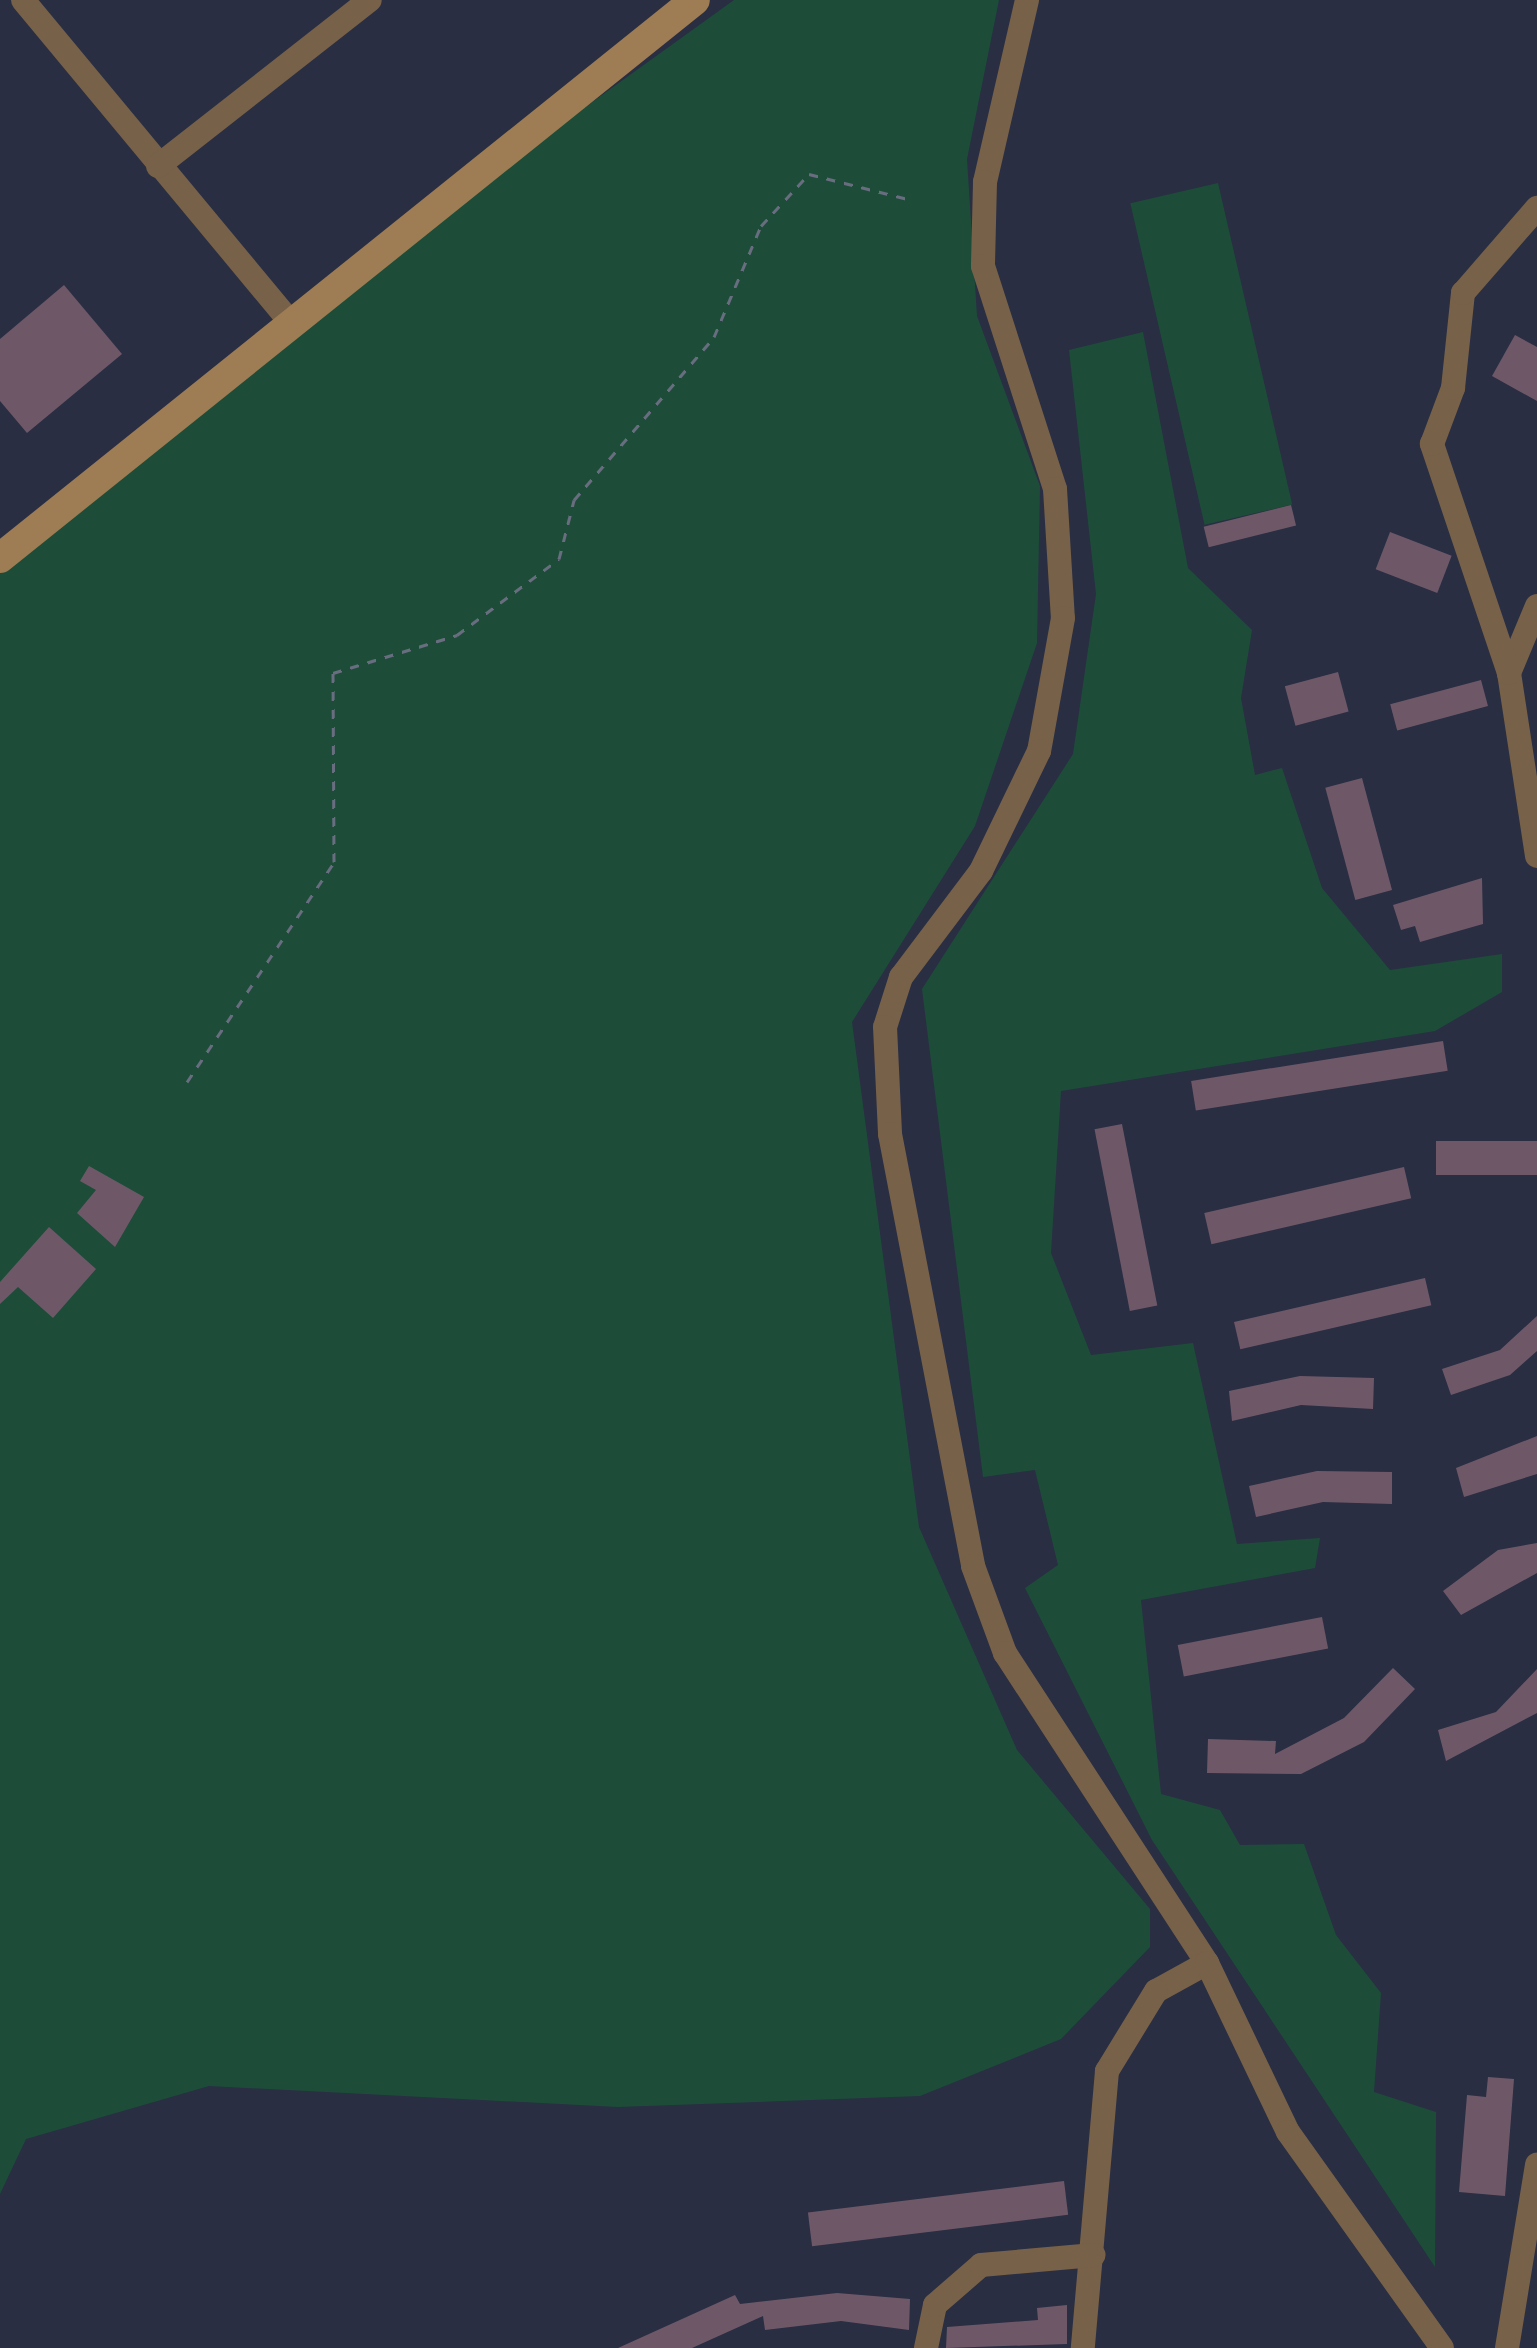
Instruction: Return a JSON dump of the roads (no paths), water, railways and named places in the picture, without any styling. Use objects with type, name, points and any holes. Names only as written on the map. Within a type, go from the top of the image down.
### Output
[{"type":"street","points":[[23,0],[292,324]]},
{"type":"street","points":[[158,166],[370,0]]},
{"type":"street","points":[[0,558],[695,0]]},
{"type":"street","points":[[1027,0],[985,182],[983,266],[1055,489],[1064,618],[1039,751],[1009,820],[901,977],[885,1027],[890,1134],[973,1566],[1005,1653],[1207,1963],[1288,2132],[1442,2348]]},
{"type":"street","points":[[1537,208],[1462,293],[1453,388],[1432,444],[1509,673],[1537,856]]},
{"type":"street","points":[[1509,673],[1537,606]]},
{"type":"street","points":[[1083,2348],[1107,2072],[1156,1991],[1207,1963]]},
{"type":"street","points":[[1507,2348],[1537,2164]]},
{"type":"street","points":[[926,2348],[935,2305],[982,2265],[1094,2255]]}]
